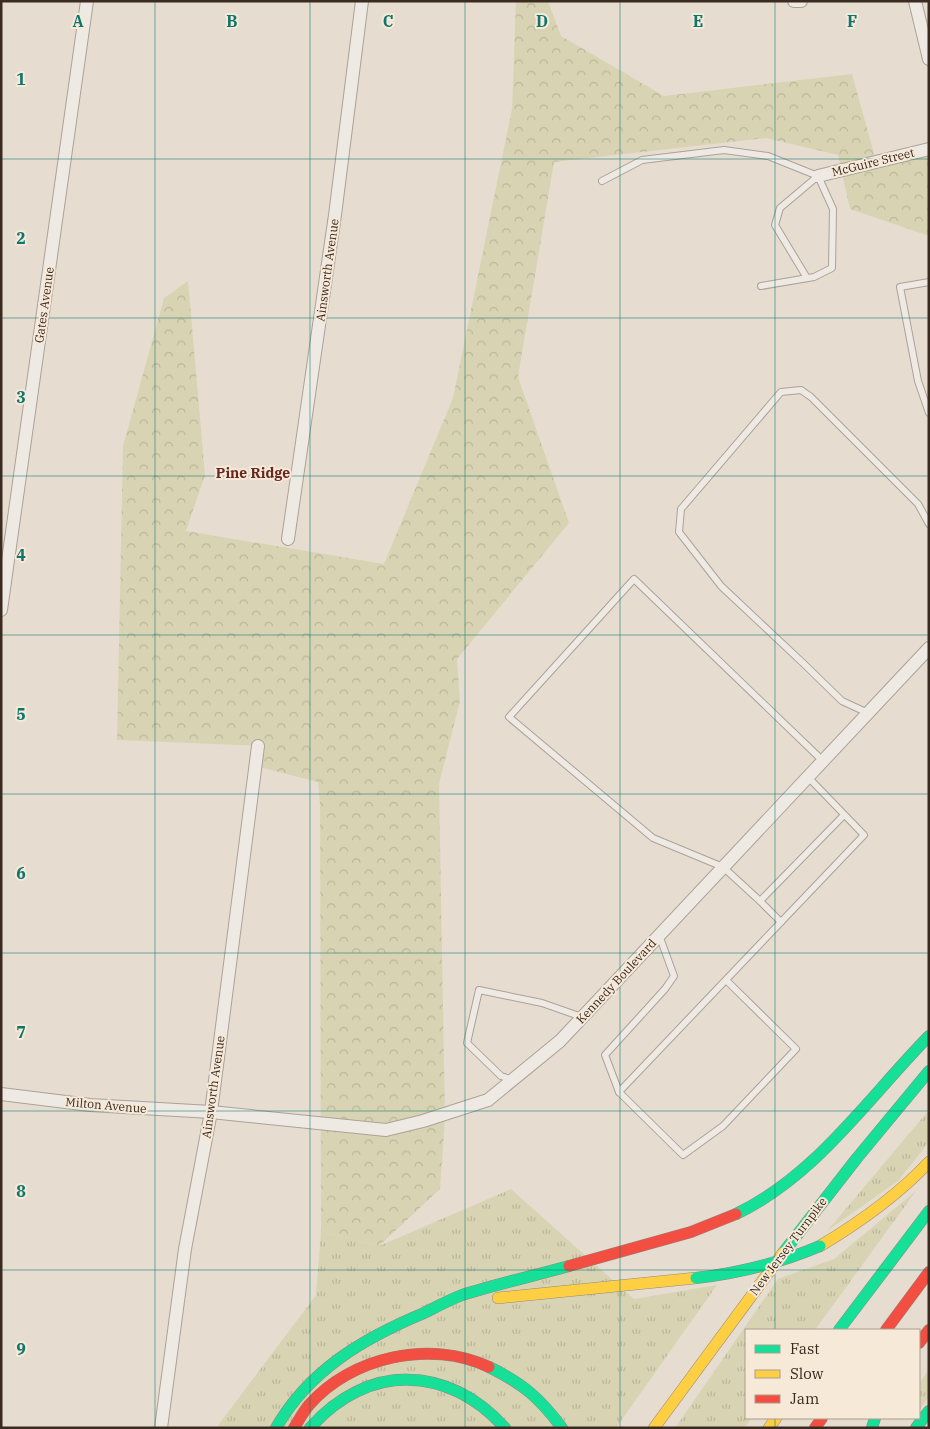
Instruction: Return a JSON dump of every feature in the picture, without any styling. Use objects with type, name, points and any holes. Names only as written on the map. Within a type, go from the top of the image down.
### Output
[{"type":"highway","points":[[276,1428],[292,1402],[310,1383],[353,1348],[399,1323],[438,1308],[460,1296],[691,1232],[724,1220],[758,1201],[792,1177],[824,1150],[929,1036]]},
{"type":"highway","name":"New Jersey Turnpike","points":[[654,1428],[788,1245],[859,1154],[929,1071]]},
{"type":"highway","points":[[438,1308],[508,1296],[731,1274],[789,1260],[820,1246],[871,1215],[929,1162]]},
{"type":"highway","points":[[840,1329],[929,1211]]},
{"type":"highway","points":[[887,1329],[929,1272]]},
{"type":"highway","points":[[920,1342],[929,1330]]},
{"type":"highway","points":[[294,1428],[310,1404],[331,1386],[358,1368],[386,1358],[412,1353],[462,1358],[511,1378],[533,1394],[562,1428]]},
{"type":"highway","points":[[310,1428],[320,1416],[340,1400],[366,1386],[394,1381],[422,1380],[451,1387],[478,1402],[499,1420],[505,1428]]},
{"type":"highway","points":[[916,1428],[929,1410]]},
{"type":"street","name":"Gates Avenue","points":[[1,610],[87,1]]},
{"type":"street","name":"Ainsworth Avenue","points":[[288,539],[335,215],[362,1]]},
{"type":"street","points":[[794,1],[801,1]]},
{"type":"street","points":[[915,1],[929,59]]},
{"type":"street","name":"McGuire Street","points":[[818,176],[929,148]]},
{"type":"street","name":"Kennedy Boulevard","points":[[211,1112],[386,1130],[423,1121],[488,1100],[560,1041],[929,648]]},
{"type":"street","name":"Ainsworth Avenue","points":[[161,1428],[185,1249],[211,1112],[258,746]]},
{"type":"street","name":"Milton Avenue","points":[[1,1094],[90,1105],[211,1112]]},
{"type":"lane","points":[[602,181],[642,160],[724,150],[768,156],[818,176],[833,209],[832,268],[814,277],[761,286]]},
{"type":"lane","points":[[807,278],[775,225],[780,208],[818,176]]},
{"type":"lane","points":[[929,282],[900,286],[918,381],[929,413]]},
{"type":"lane","points":[[868,713],[842,702],[721,586],[679,532],[681,509],[780,392],[801,390],[811,397],[918,504],[929,524]]},
{"type":"lane","points":[[781,922],[723,867],[653,838],[509,717],[634,579],[822,761]]},
{"type":"lane","points":[[619,1092],[864,835],[808,777]]},
{"type":"lane","points":[[760,901],[844,815]]},
{"type":"lane","points":[[659,936],[674,976],[665,989],[605,1055],[619,1092],[682,1155],[723,1126],[796,1049],[726,980]]},
{"type":"lane","points":[[513,1080],[501,1076],[467,1043],[479,990],[542,1002],[582,1017]]},
{"type":"green space","points":[[516,1],[548,1],[561,36],[664,96],[852,74],[875,157],[929,146],[929,236],[850,209],[838,155],[766,138],[554,162],[518,377],[569,523],[457,659],[460,701],[439,784],[445,1119],[440,1189],[379,1246],[321,1231],[320,804],[318,782],[259,767],[260,746],[117,740],[123,446],[164,298],[188,281],[205,475],[186,531],[384,564],[453,398],[512,109]]},
{"type":"green space","points":[[929,1110],[929,1142],[898,1181],[827,1231]]},
{"type":"green space","points":[[511,1189],[634,1299],[717,1285],[616,1428],[218,1428],[219,1424],[316,1295],[321,1231],[379,1246]]},
{"type":"green space","points":[[916,1191],[816,1329],[745,1329],[745,1419],[751,1419],[744,1428],[675,1428],[778,1279],[834,1259]]},
{"type":"green space","points":[[929,1369],[929,1396],[920,1410],[920,1382]]},
{"type":"traffic: fast","points":[[736,1214],[765,1198],[816,1157],[840,1134],[929,1036]]},
{"type":"traffic: fast","points":[[783,1253],[857,1158],[929,1071]]},
{"type":"traffic: fast","points":[[840,1329],[929,1211]]},
{"type":"traffic: fast","points":[[696,1278],[760,1266],[820,1246]]},
{"type":"traffic: fast","points":[[276,1428],[289,1407],[322,1373],[340,1358],[380,1333],[462,1295],[569,1266]]},
{"type":"traffic: fast","points":[[489,1367],[530,1392],[562,1428]]},
{"type":"traffic: fast","points":[[310,1428],[332,1407],[356,1392],[382,1383],[408,1380],[433,1383],[458,1392],[483,1407],[505,1428]]},
{"type":"traffic: fast","points":[[916,1428],[929,1411]]},
{"type":"traffic: fast","points":[[872,1428],[875,1419]]},
{"type":"traffic: slow","points":[[820,1246],[878,1208],[929,1162]]},
{"type":"traffic: slow","points":[[654,1428],[783,1253]]},
{"type":"traffic: slow","points":[[498,1298],[696,1278]]},
{"type":"traffic: slow","points":[[769,1428],[775,1419]]},
{"type":"traffic: jam","points":[[569,1266],[691,1232],[736,1214]]},
{"type":"traffic: jam","points":[[887,1329],[929,1272]]},
{"type":"traffic: jam","points":[[920,1342],[929,1330]]},
{"type":"traffic: jam","points":[[294,1428],[309,1405],[326,1388],[369,1364],[417,1354],[442,1354],[466,1359],[489,1367]]},
{"type":"traffic: jam","points":[[815,1428],[821,1419]]},
{"type":"district","name":"Pine Ridge","points":[[253,473]]}]
